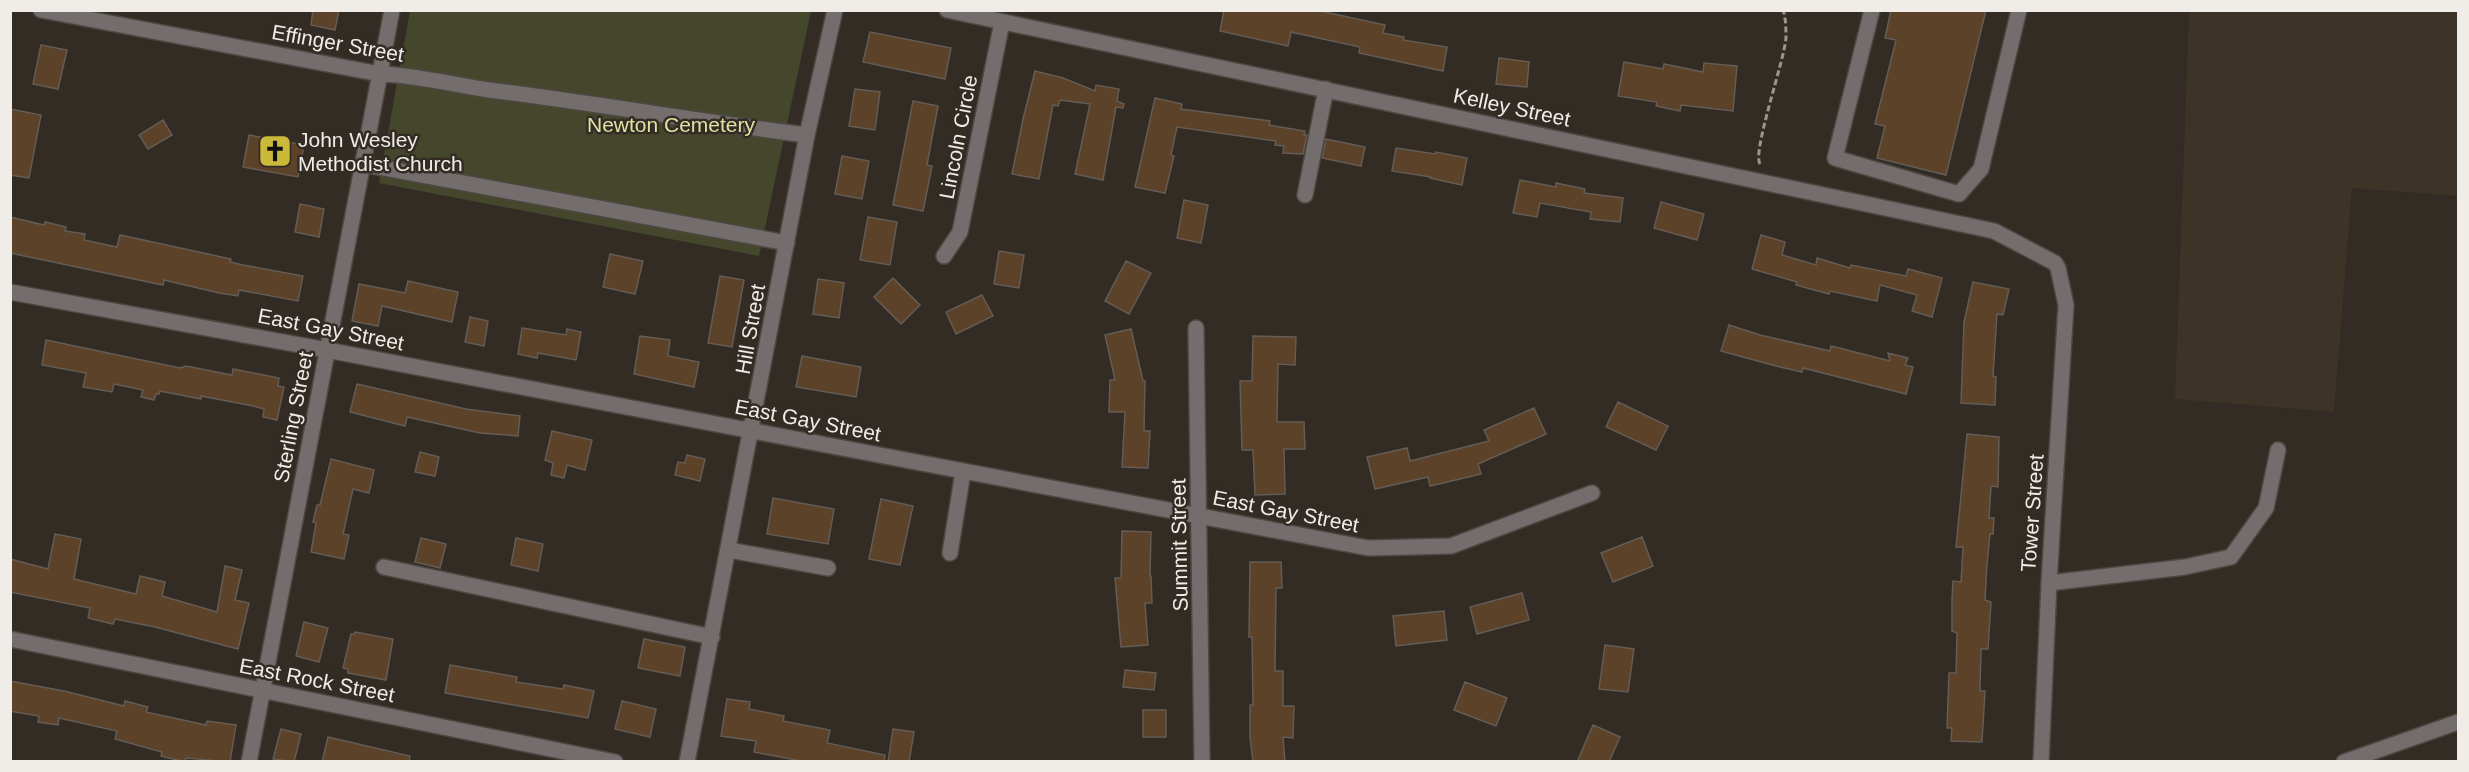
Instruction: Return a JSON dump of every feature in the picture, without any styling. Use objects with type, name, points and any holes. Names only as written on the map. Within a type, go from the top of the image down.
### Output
[{"type":"street","name":"Effinger Street","points":[[41,10],[380,75],[404,76],[603,104],[711,123],[807,135]]},
{"type":"street","name":"Sterling Street","points":[[249,762],[392,10]]},
{"type":"street","name":"Hill Street","points":[[687,762],[807,135],[834,10]]},
{"type":"street","name":"Kelley Street","points":[[947,10],[1994,231],[2055,263],[2058,268]]},
{"type":"street","points":[[1872,10],[1835,158],[1959,194],[1981,169],[2019,10]]},
{"type":"street","name":"Lincoln Circle","points":[[944,256],[960,232],[1002,22]]},
{"type":"street","points":[[1305,195],[1326,89]]},
{"type":"street","points":[[362,164],[787,243]]},
{"type":"street","name":"Tower Street","points":[[2041,762],[2066,305],[2058,268]]},
{"type":"street","name":"East Gay Street","points":[[10,292],[752,430],[1368,548],[1451,546],[1592,493]]},
{"type":"street","name":"Summit Street","points":[[1196,328],[1202,762]]},
{"type":"street","points":[[2049,583],[2185,567],[2231,557],[2266,508],[2278,450]]},
{"type":"street","points":[[950,553],[963,471]]},
{"type":"street","points":[[729,550],[828,568]]},
{"type":"street","points":[[384,567],[712,637]]},
{"type":"street","name":"East Rock Street","points":[[10,639],[615,762]]},
{"type":"street","points":[[2344,762],[2458,722]]},
{"type":"path","points":[[1760,164],[1758,156],[1760,142],[1786,39],[1783,10]]},
{"type":"shaded area","points":[[2189,11],[2458,11],[2458,196],[2352,188],[2334,412],[2175,399]]},
{"type":"green space","name":"Newton Cemetery","points":[[410,11],[811,11],[759,256],[379,183]]},
{"type":"building","points":[[313,10],[339,10],[335,30],[311,25]]},
{"type":"building","points":[[1224,10],[1316,10],[1385,25],[1383,33],[1404,37],[1403,40],[1447,47],[1443,71],[1359,53],[1360,47],[1291,32],[1288,46],[1220,31]]},
{"type":"building","points":[[1891,10],[1986,10],[1946,175],[1877,158],[1885,126],[1875,124],[1896,40],[1885,38]]},
{"type":"building","points":[[870,32],[951,48],[945,79],[863,62]]},
{"type":"building","points":[[41,45],[67,50],[58,89],[33,84]]},
{"type":"building","points":[[1499,58],[1529,62],[1527,87],[1496,84]]},
{"type":"building","points":[[1624,62],[1663,69],[1664,64],[1703,72],[1704,63],[1737,66],[1733,111],[1681,105],[1680,111],[1656,106],[1657,102],[1618,96]]},
{"type":"building","points":[[1035,71],[1063,78],[1095,91],[1096,85],[1119,89],[1117,101],[1124,104],[1123,108],[1116,107],[1103,180],[1075,174],[1090,104],[1060,100],[1058,106],[1053,105],[1039,179],[1012,174]]},
{"type":"building","points":[[855,89],[880,92],[875,130],[849,126]]},
{"type":"building","points":[[1155,98],[1182,104],[1181,109],[1270,121],[1269,125],[1305,131],[1304,135],[1307,135],[1303,154],[1283,153],[1284,146],[1275,145],[1276,141],[1177,127],[1171,155],[1174,156],[1165,193],[1135,187]]},
{"type":"building","points":[[913,101],[938,106],[927,165],[932,166],[923,211],[893,205]]},
{"type":"building","points":[[10,109],[41,115],[29,178],[10,175]]},
{"type":"building","points":[[163,120],[172,135],[148,149],[139,135]]},
{"type":"building","name":"John Wesley Methodist Church","points":[[249,135],[304,145],[298,177],[243,167]]},
{"type":"building","points":[[1326,139],[1365,147],[1361,166],[1322,158]]},
{"type":"building","points":[[1396,148],[1467,158],[1462,185],[1392,171]]},
{"type":"building","points":[[842,156],[869,161],[862,199],[835,194]]},
{"type":"building","points":[[1520,180],[1556,187],[1556,183],[1585,189],[1584,193],[1623,198],[1620,222],[1590,219],[1591,212],[1540,203],[1537,217],[1513,213]]},
{"type":"building","points":[[1184,200],[1208,205],[1201,243],[1177,238]]},
{"type":"building","points":[[1661,202],[1704,214],[1697,240],[1654,228]]},
{"type":"building","points":[[300,204],[324,209],[319,237],[295,232]]},
{"type":"building","points":[[10,217],[44,225],[45,222],[66,227],[65,231],[85,234],[84,240],[117,247],[120,235],[231,259],[230,262],[243,265],[303,276],[298,301],[239,290],[238,296],[164,280],[163,285],[10,253]]},
{"type":"building","points":[[868,217],[897,222],[890,265],[860,260]]},
{"type":"building","points":[[1761,235],[1785,242],[1782,255],[1816,265],[1817,258],[1850,268],[1851,265],[1906,276],[1908,269],[1942,278],[1932,317],[1912,311],[1917,295],[1880,285],[1877,301],[1830,291],[1829,294],[1752,269]]},
{"type":"building","points":[[999,251],[1024,255],[1019,288],[994,284]]},
{"type":"building","points":[[610,254],[643,261],[635,294],[603,287]]},
{"type":"building","points":[[1126,261],[1151,273],[1129,314],[1105,301]]},
{"type":"building","points":[[720,276],[744,280],[732,347],[708,343]]},
{"type":"building","points":[[893,278],[920,305],[901,324],[874,297]]},
{"type":"building","points":[[818,279],[844,283],[839,318],[813,314]]},
{"type":"building","points":[[408,281],[458,292],[452,322],[382,306],[378,326],[352,321],[359,284],[405,293]]},
{"type":"building","points":[[1973,282],[2009,289],[2003,315],[1997,314],[1993,376],[1996,377],[1995,405],[1961,403],[1964,322]]},
{"type":"building","points":[[982,295],[993,316],[956,334],[946,312]]},
{"type":"building","points":[[470,317],[488,321],[484,346],[465,342]]},
{"type":"building","points":[[1729,325],[1760,335],[1830,351],[1831,346],[1890,361],[1888,353],[1908,358],[1905,365],[1913,367],[1906,394],[1803,368],[1802,372],[1776,366],[1721,351]]},
{"type":"building","points":[[522,328],[566,335],[567,329],[581,332],[576,360],[538,353],[537,358],[518,354]]},
{"type":"building","points":[[1131,329],[1143,381],[1145,381],[1144,431],[1150,431],[1148,468],[1122,467],[1125,412],[1109,412],[1110,380],[1115,380],[1105,335]]},
{"type":"building","points":[[640,336],[670,340],[668,356],[699,362],[694,387],[634,374]]},
{"type":"building","points":[[1253,336],[1296,337],[1295,365],[1278,364],[1277,422],[1304,422],[1305,449],[1284,449],[1285,494],[1255,495],[1253,450],[1242,450],[1240,381],[1252,381]]},
{"type":"building","points":[[46,340],[180,368],[186,366],[232,375],[233,369],[279,378],[278,386],[284,387],[277,420],[263,417],[264,409],[201,396],[201,399],[160,391],[154,400],[141,397],[143,390],[114,384],[112,392],[83,387],[86,373],[42,365]]},
{"type":"building","points":[[802,356],[861,367],[856,397],[796,387]]},
{"type":"building","points":[[357,384],[466,409],[520,416],[518,436],[480,433],[407,417],[405,426],[350,412]]},
{"type":"building","points":[[1618,402],[1668,426],[1656,450],[1606,427]]},
{"type":"building","points":[[1534,408],[1546,434],[1478,464],[1481,474],[1430,486],[1428,477],[1375,489],[1367,457],[1407,448],[1410,461],[1489,441],[1484,430]]},
{"type":"building","points":[[552,431],[592,440],[585,470],[567,465],[564,478],[551,475],[553,463],[545,460]]},
{"type":"building","points":[[1967,434],[1999,437],[1998,487],[1991,486],[1989,518],[1994,518],[1993,534],[1990,534],[1985,600],[1991,602],[1988,649],[1981,649],[1980,691],[1985,691],[1982,742],[1951,741],[1952,728],[1947,728],[1949,673],[1956,673],[1957,633],[1952,631],[1952,599],[1953,581],[1961,582],[1963,547],[1956,547]]},
{"type":"building","points":[[420,452],[439,457],[435,476],[415,472]]},
{"type":"building","points":[[687,455],[705,459],[700,481],[675,475],[678,462],[685,463]]},
{"type":"building","points":[[331,459],[374,470],[369,493],[353,489],[343,534],[349,535],[344,559],[311,552],[316,523],[313,522],[317,505],[320,505]]},
{"type":"building","points":[[773,498],[834,509],[828,544],[767,534]]},
{"type":"building","points":[[881,499],[913,506],[900,565],[869,559]]},
{"type":"building","points":[[1122,531],[1151,532],[1152,603],[1145,603],[1148,645],[1121,647],[1115,578],[1121,578]]},
{"type":"building","points":[[55,534],[81,539],[74,579],[136,594],[140,576],[165,582],[162,596],[217,612],[225,566],[242,570],[235,600],[249,603],[238,649],[155,627],[115,619],[113,624],[88,618],[90,608],[10,592],[10,559],[48,569]]},
{"type":"building","points":[[1642,537],[1653,566],[1613,582],[1601,553]]},
{"type":"building","points":[[421,538],[446,544],[440,568],[415,562]]},
{"type":"building","points":[[516,538],[543,544],[538,571],[511,565]]},
{"type":"building","points":[[1250,562],[1281,562],[1282,588],[1276,588],[1275,671],[1283,671],[1283,706],[1294,706],[1293,738],[1283,737],[1285,762],[1253,762],[1250,737],[1250,705],[1253,705],[1252,637],[1249,637]]},
{"type":"building","points":[[1522,593],[1529,620],[1477,634],[1470,607]]},
{"type":"building","points":[[1444,611],[1447,640],[1396,646],[1393,616]]},
{"type":"building","points":[[304,622],[328,628],[319,662],[296,656]]},
{"type":"building","points":[[355,632],[393,639],[386,680],[348,673],[348,669],[343,668],[351,634]]},
{"type":"building","points":[[644,639],[685,647],[680,676],[638,668]]},
{"type":"building","points":[[1605,645],[1634,649],[1628,692],[1599,689]]},
{"type":"building","points":[[450,665],[517,677],[516,682],[563,689],[564,685],[594,691],[588,718],[445,693]]},
{"type":"building","points":[[1125,670],[1156,673],[1154,690],[1123,687]]},
{"type":"building","points":[[10,681],[124,706],[125,701],[148,707],[146,712],[206,725],[207,721],[236,725],[230,762],[186,758],[185,762],[161,756],[162,752],[115,739],[117,731],[59,718],[58,725],[38,722],[39,716],[10,711]]},
{"type":"building","points":[[1465,682],[1507,698],[1496,726],[1454,710]]},
{"type":"building","points":[[727,699],[750,702],[749,709],[784,716],[783,721],[830,730],[827,743],[885,755],[884,762],[806,762],[754,752],[756,741],[721,736]]},
{"type":"building","points":[[622,701],[656,709],[650,737],[615,729]]},
{"type":"building","points":[[1143,710],[1166,710],[1166,737],[1143,737]]},
{"type":"building","points":[[1593,725],[1620,737],[1609,762],[1577,762]]},
{"type":"building","points":[[281,729],[301,734],[294,762],[273,759]]},
{"type":"building","points":[[893,729],[914,732],[909,762],[888,762]]},
{"type":"building","points":[[328,737],[410,756],[409,762],[322,762]]},
{"type":"place","name":"John Wesley Methodist Church","points":[[275,151]]}]
